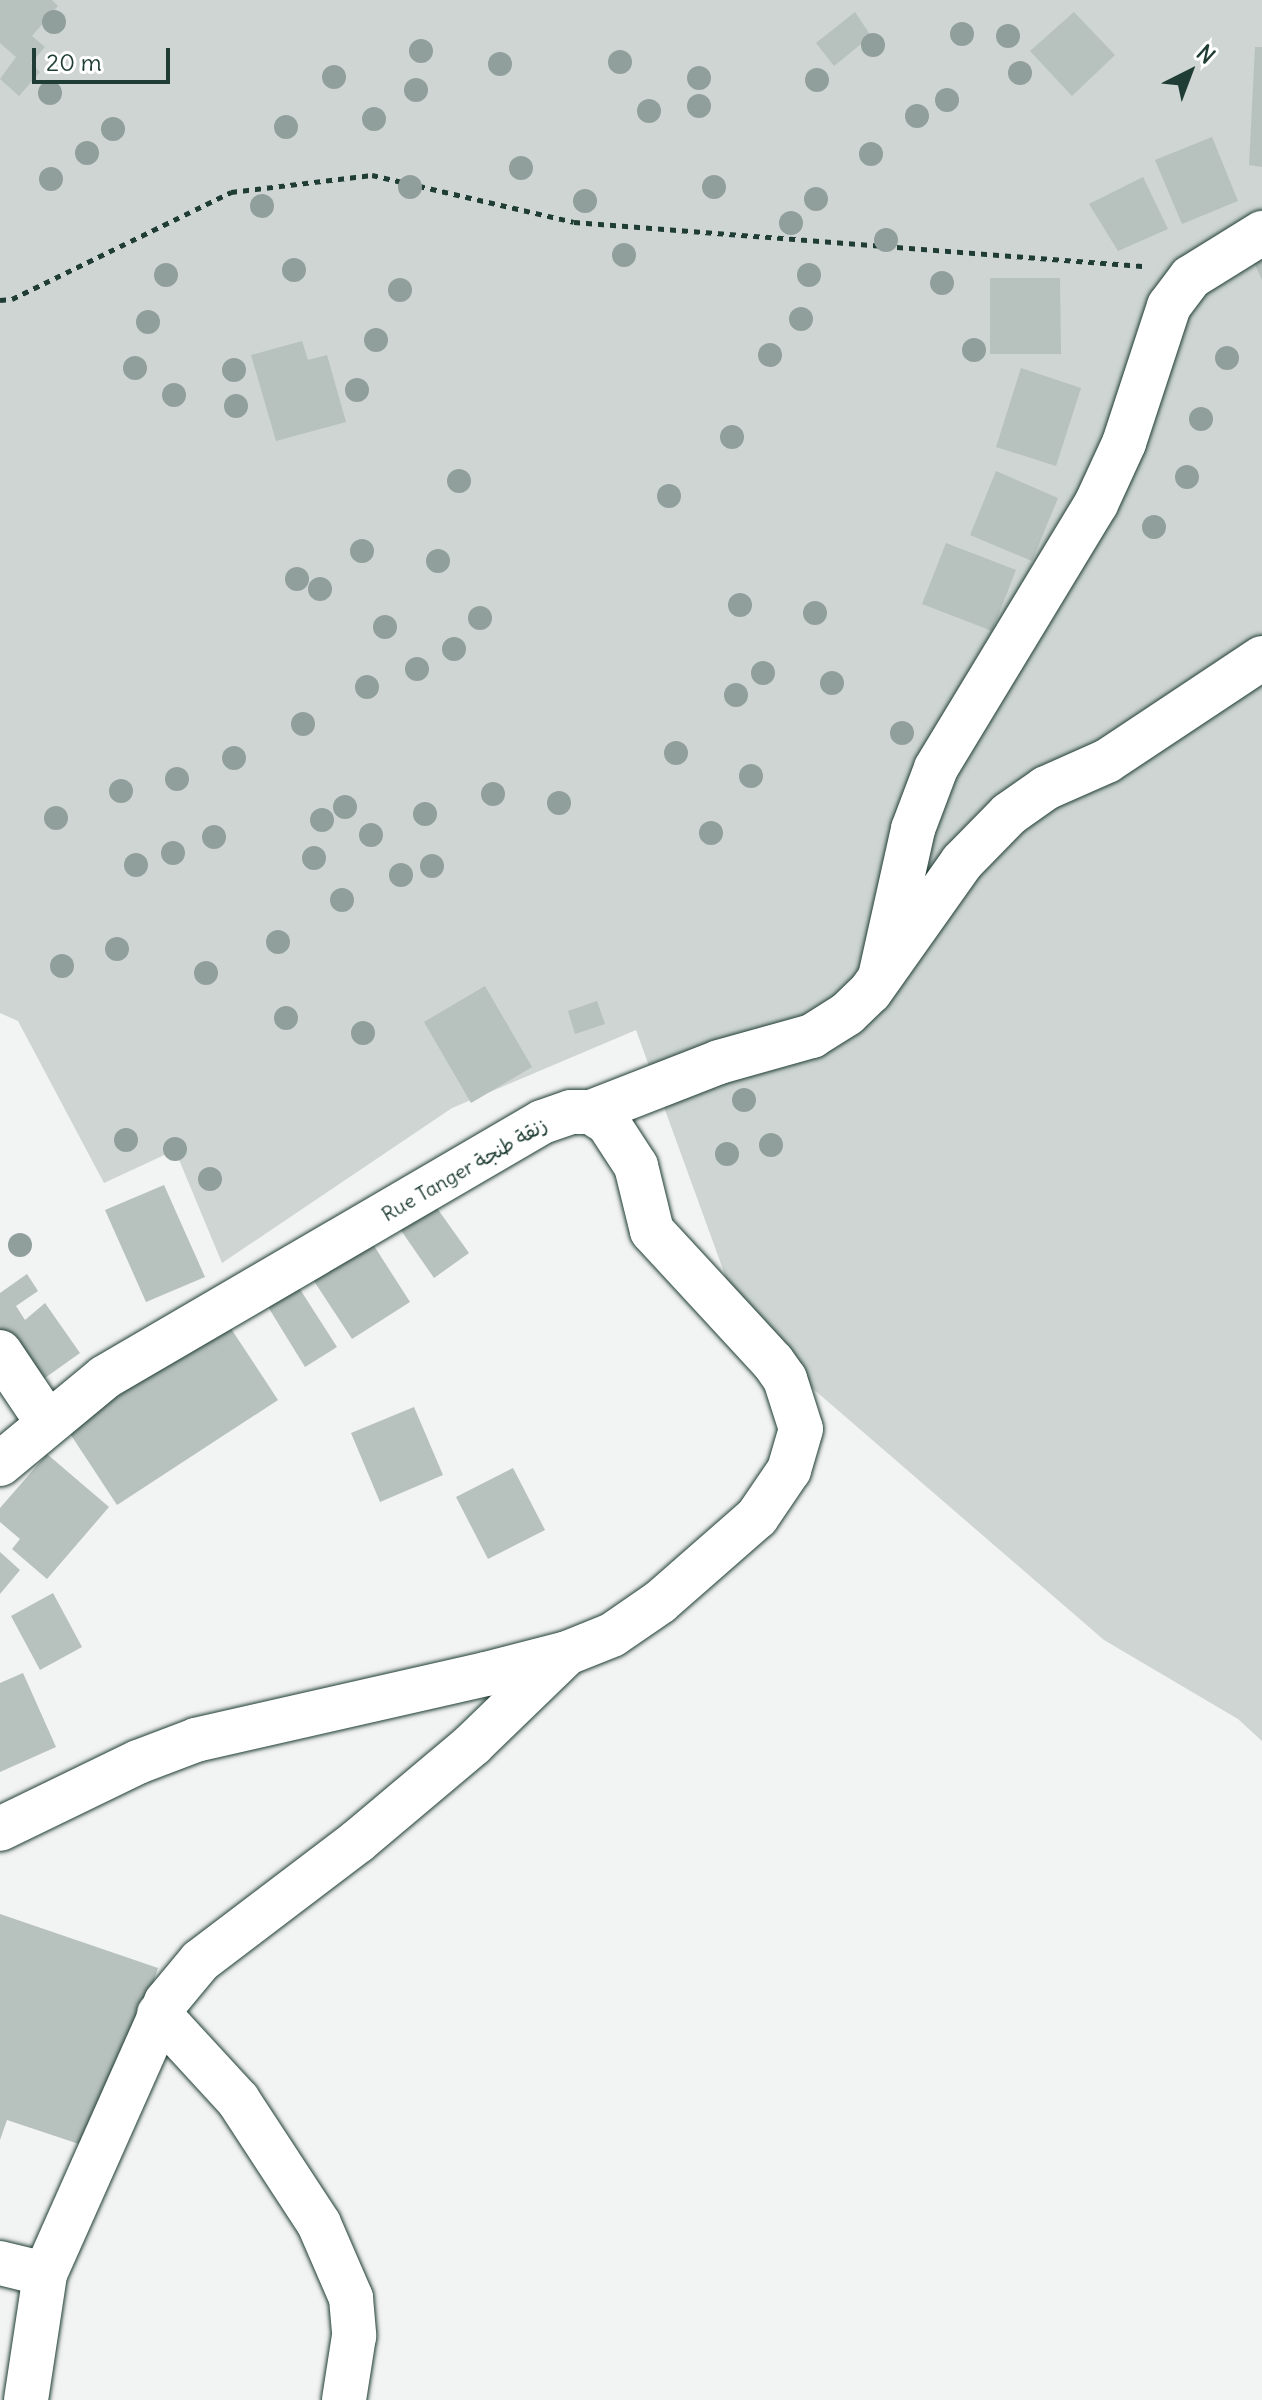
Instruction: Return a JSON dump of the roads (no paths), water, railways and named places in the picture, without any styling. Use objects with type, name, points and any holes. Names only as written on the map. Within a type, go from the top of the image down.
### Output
[{"type":"street","points":[[880,977],[913,829],[936,768],[1096,504],[1124,443],[1169,306],[1191,277],[1262,233]]},
{"type":"street","name":"Rue Tanger زنقة طنجة","points":[[0,1464],[105,1377],[542,1122],[571,1112],[591,1112],[719,1062],[812,1036],[847,1014],[880,977],[962,862],[1009,814],[1046,788],[1107,761],[1262,658]]},
{"type":"street","points":[[0,1829],[138,1762],[196,1740],[567,1653],[612,1635],[660,1602],[757,1517],[789,1470],[801,1429],[785,1379],[773,1362],[652,1231],[636,1166],[608,1123],[591,1112]]},
{"type":"street","points":[[0,1352],[47,1422]]},
{"type":"street","points":[[26,2400],[45,2274],[159,2014],[200,1961],[358,1841],[473,1744],[567,1653]]},
{"type":"street","points":[[159,2014],[238,2100],[319,2224],[351,2298],[354,2336],[344,2400]]},
{"type":"street","points":[[0,2263],[45,2274]]}]
